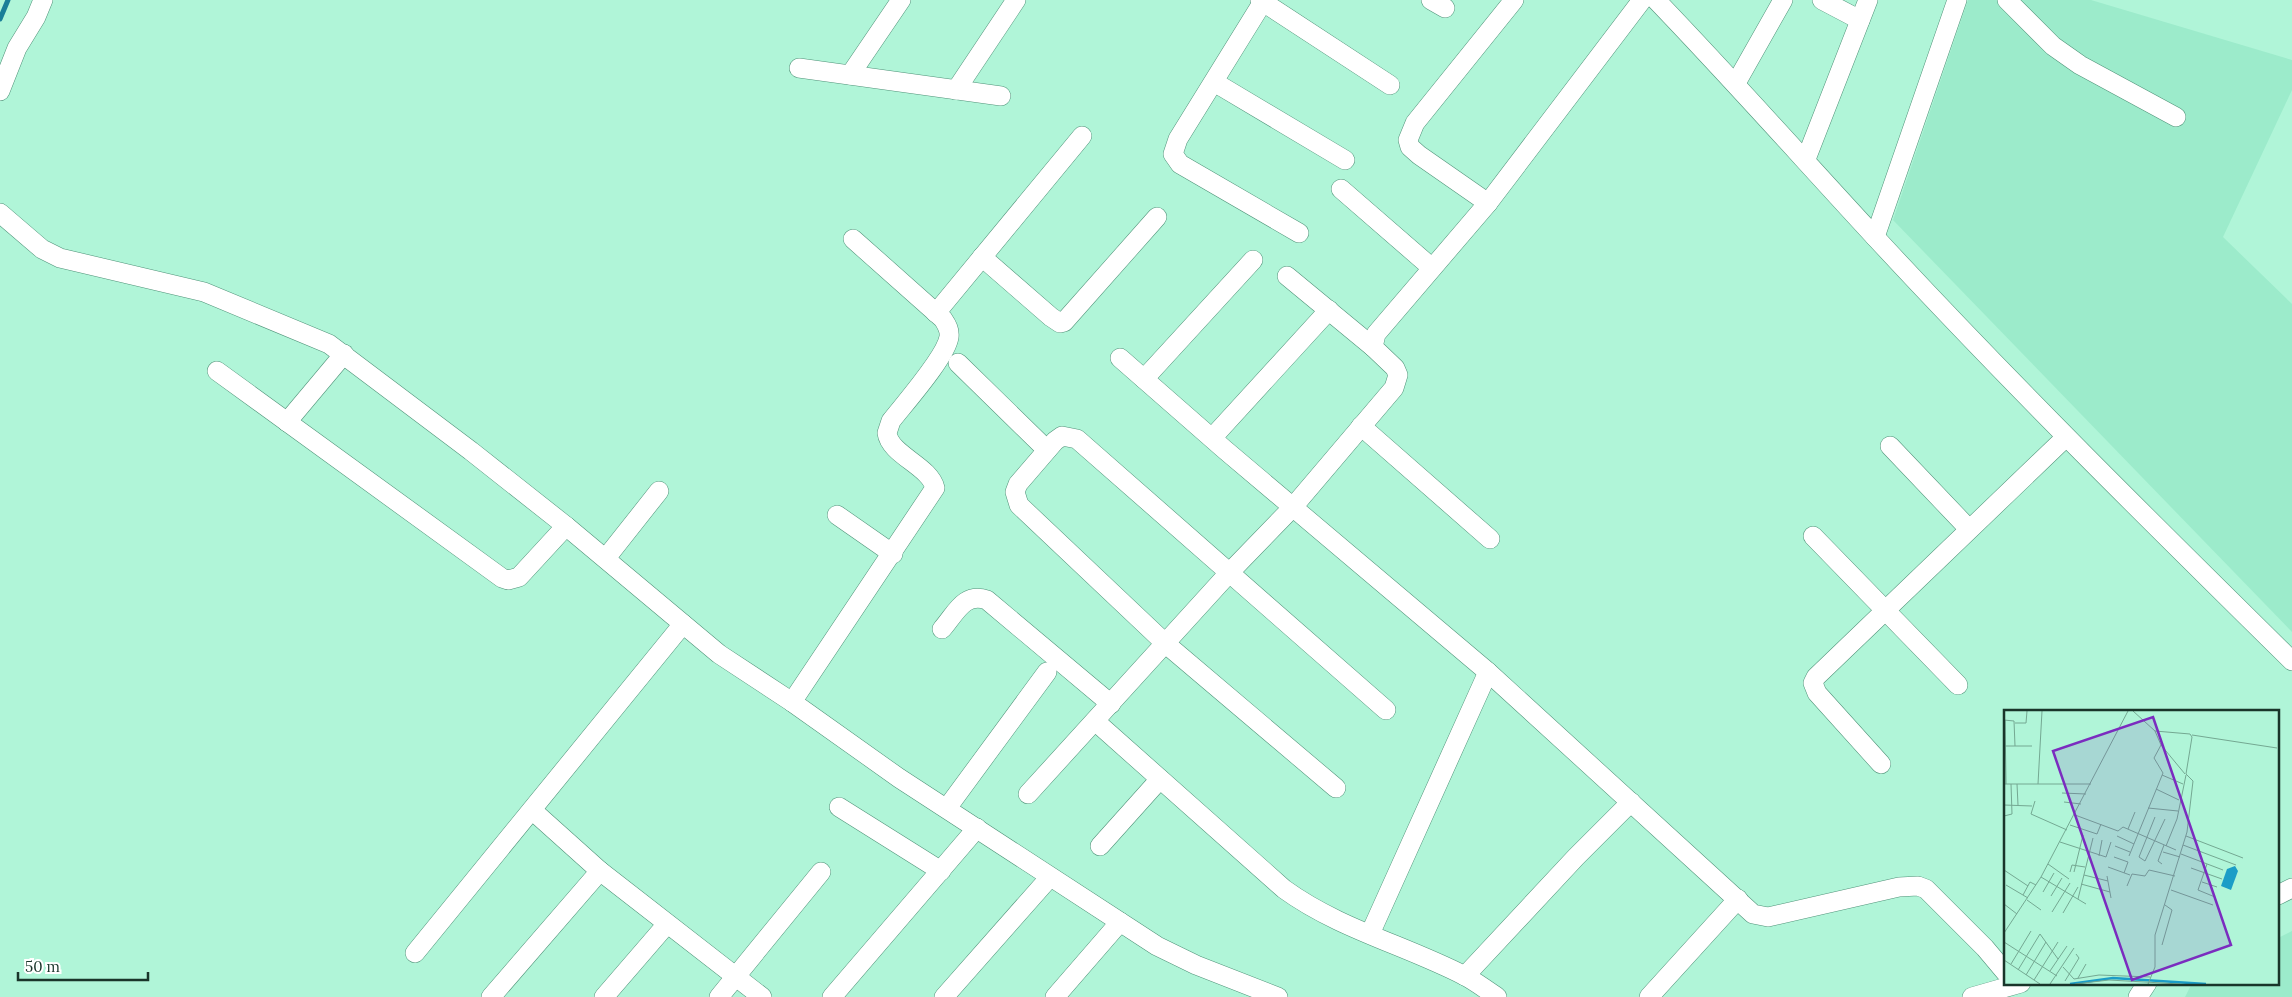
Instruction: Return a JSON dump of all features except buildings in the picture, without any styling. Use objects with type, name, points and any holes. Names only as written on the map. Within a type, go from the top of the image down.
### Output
[{"type":"street","points":[[0,91],[17,48],[36,17],[43,0]]},
{"type":"street","points":[[850,75],[901,0]]},
{"type":"street","points":[[956,90],[1016,0]]},
{"type":"street","points":[[1488,203],[1419,155],[1410,147],[1408,140],[1415,123],[1514,0]]},
{"type":"street","points":[[1373,347],[1376,334],[1488,203],[1642,0]]},
{"type":"street","points":[[1656,0],[1736,83],[1875,237],[2066,437],[2292,661]]},
{"type":"street","points":[[1736,83],[1783,0]]},
{"type":"street","points":[[1822,0],[1860,20]]},
{"type":"street","points":[[1806,159],[1868,0]]},
{"type":"street","points":[[1875,237],[1957,0]]},
{"type":"street","points":[[2007,0],[2053,46],[2080,65],[2176,118]]},
{"type":"street","points":[[1299,232],[1175,160],[1174,147],[1178,139],[1262,1],[1390,86]]},
{"type":"street","points":[[799,68],[1001,96]]},
{"type":"street","points":[[1214,82],[1345,160]]},
{"type":"street","points":[[936,313],[1082,136]]},
{"type":"street","points":[[1341,190],[1432,268]]},
{"type":"street","points":[[0,213],[42,249],[60,258],[204,292],[313,336],[344,354],[566,526],[719,654],[792,702],[899,778],[1050,877],[1174,955],[1278,997]]},
{"type":"street","points":[[982,257],[1051,318],[1060,323],[1064,322],[1157,217]]},
{"type":"street","points":[[792,702],[893,554],[935,488],[930,478],[892,444],[887,433],[891,421],[947,343],[948,327],[936,313],[852,239]]},
{"type":"street","points":[[1144,379],[1253,260]]},
{"type":"street","points":[[1028,794],[1229,573],[1293,507],[1362,426],[1397,381],[1398,375],[1394,368],[1373,347],[1287,276]]},
{"type":"street","points":[[1212,438],[1329,310]]},
{"type":"street","points":[[287,422],[344,354]]},
{"type":"street","points":[[1120,358],[1488,672],[1753,914],[1768,917],[1899,887],[1918,886],[1926,889],[1940,900],[2004,970]]},
{"type":"street","points":[[958,363],[1046,450]]},
{"type":"street","points":[[217,371],[502,578],[508,580],[519,577],[566,526]]},
{"type":"street","points":[[1362,426],[1490,539]]},
{"type":"street","points":[[1336,788],[1166,644],[1020,504],[1015,492],[1018,484],[1046,450],[1062,436],[1077,439],[1386,710]]},
{"type":"street","points":[[1881,764],[1817,693],[1814,684],[1821,670],[2066,437]]},
{"type":"street","points":[[1890,446],[1970,529]]},
{"type":"street","points":[[606,558],[659,491]]},
{"type":"street","points":[[837,515],[893,554]]},
{"type":"street","points":[[1812,536],[1958,685]]},
{"type":"street","points":[[942,628],[968,599],[978,597],[987,600],[1111,704]]},
{"type":"street","points":[[415,953],[683,624]]},
{"type":"street","points":[[947,808],[1047,672]]},
{"type":"street","points":[[1370,934],[1488,672]]},
{"type":"street","points":[[1095,722],[1284,889],[1328,917],[1465,976],[1497,997]]},
{"type":"street","points":[[1100,846],[1160,779]]},
{"type":"street","points":[[1465,976],[1576,857],[1631,802]]},
{"type":"street","points":[[839,807],[941,871]]},
{"type":"street","points":[[532,810],[600,871],[762,997]]},
{"type":"street","points":[[832,997],[977,828]]},
{"type":"street","points":[[491,997],[600,871]]},
{"type":"street","points":[[719,997],[821,872]]},
{"type":"street","points":[[944,997],[1050,877]]},
{"type":"street","points":[[2280,894],[2292,888]]},
{"type":"street","points":[[1649,997],[1738,899]]},
{"type":"street","points":[[1056,997],[1120,922]]},
{"type":"street","points":[[604,997],[667,924]]},
{"type":"street","points":[[1972,997],[2006,984]]},
{"type":"street","points":[[2138,997],[2146,984]]},
{"type":"shaded area","points":[[1968,0],[2091,0],[2292,60],[2292,90],[2223,237],[2292,304],[2292,632],[1893,220]]},
{"type":"shaded area","points":[[2292,931],[2292,997],[2185,997],[2192,984],[2280,984],[2280,937]]},
{"type":"waterway","points":[[0,19],[8,0]]}]
